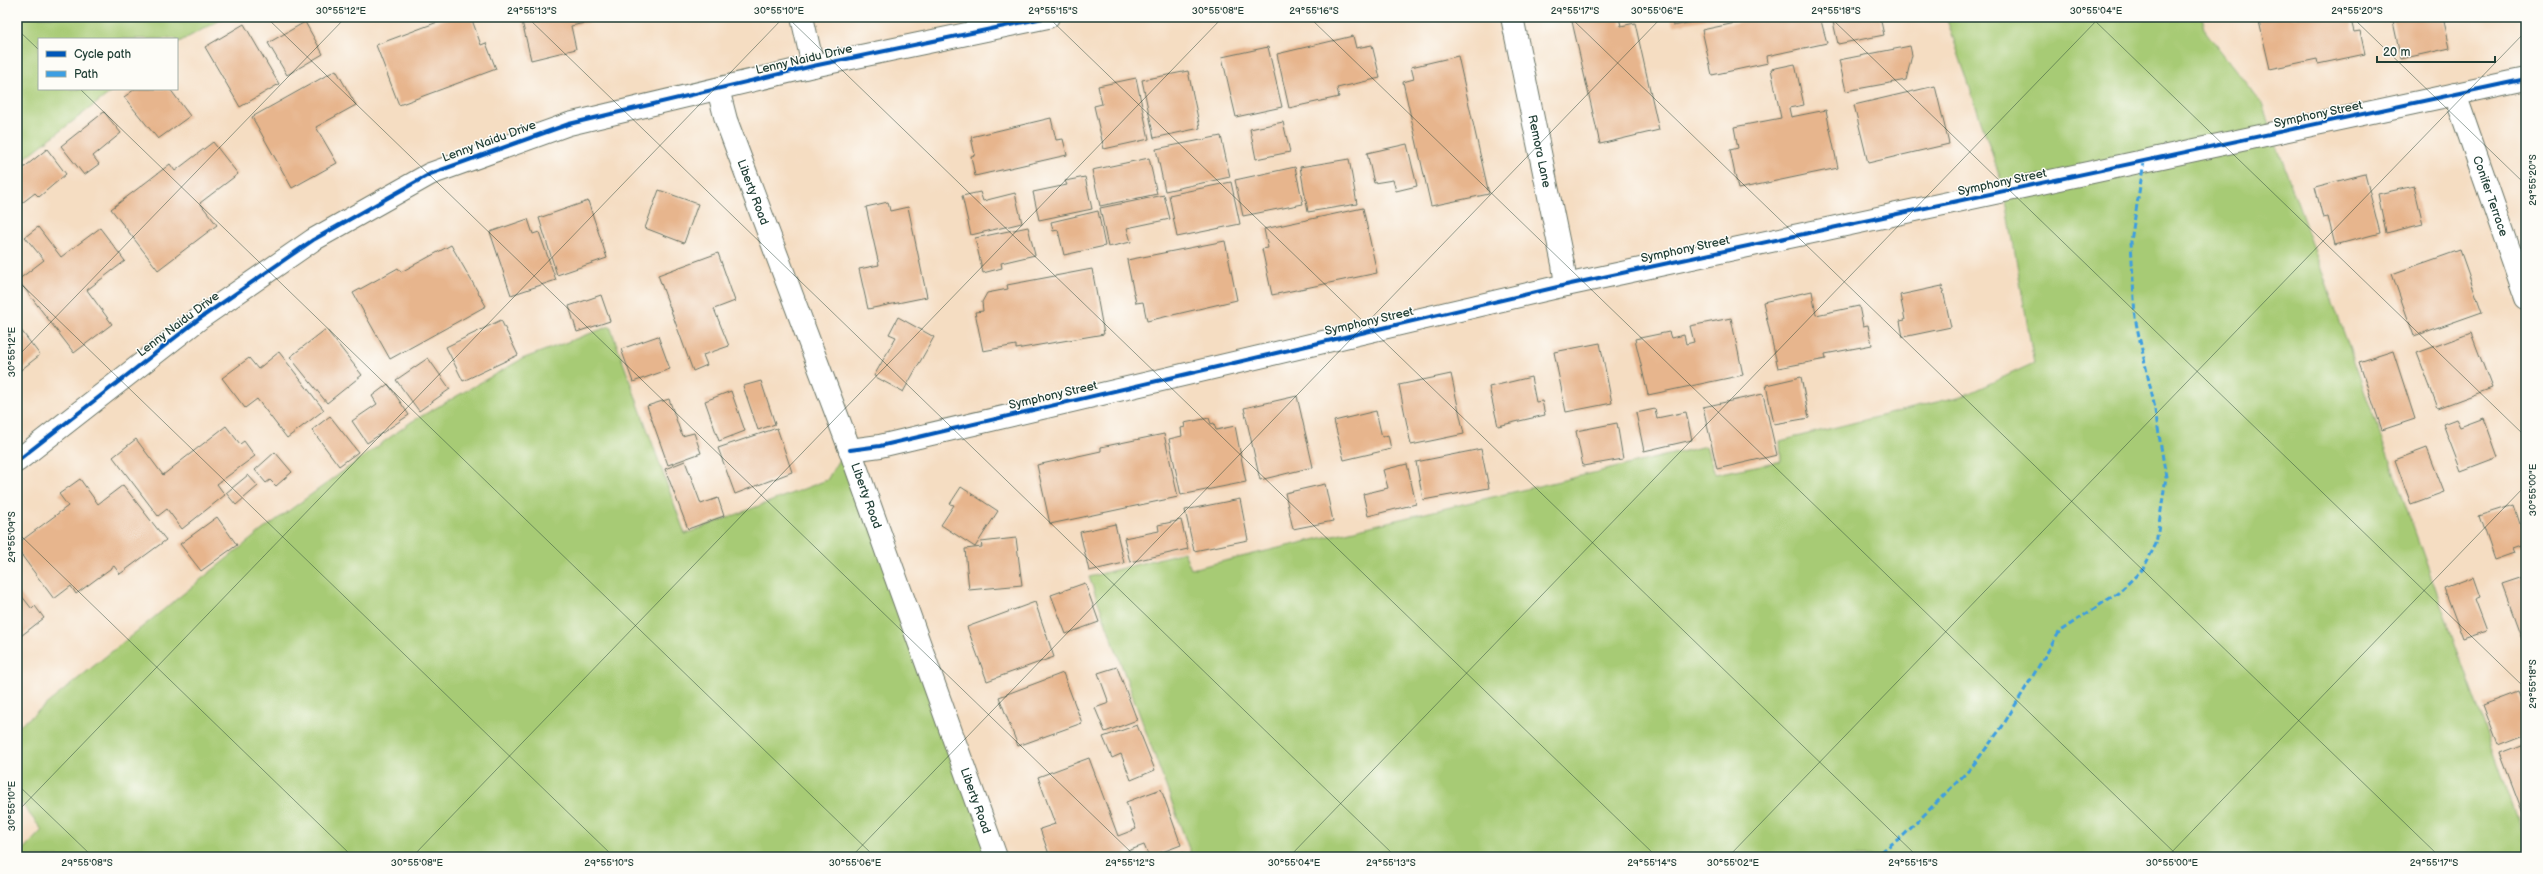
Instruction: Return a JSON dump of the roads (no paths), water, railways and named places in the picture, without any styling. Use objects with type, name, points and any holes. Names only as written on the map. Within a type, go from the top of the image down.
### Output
[{"type":"street","points":[[802,17],[813,66]]},
{"type":"street","name":"Lenny Naidu Drive","points":[[17,461],[199,319],[313,240],[402,188],[430,174],[569,124],[813,66],[1048,17]]},
{"type":"street","name":"Remora Lane","points":[[1512,17],[1563,264],[1566,285]]},
{"type":"street","name":"Symphony Street","points":[[850,450],[880,446],[1566,285],[2526,79]]},
{"type":"street","name":"Liberty Road","points":[[718,89],[726,120],[850,450],[996,857]]},
{"type":"street","name":"Conifer Terrace","points":[[2455,94],[2526,298]]}]
